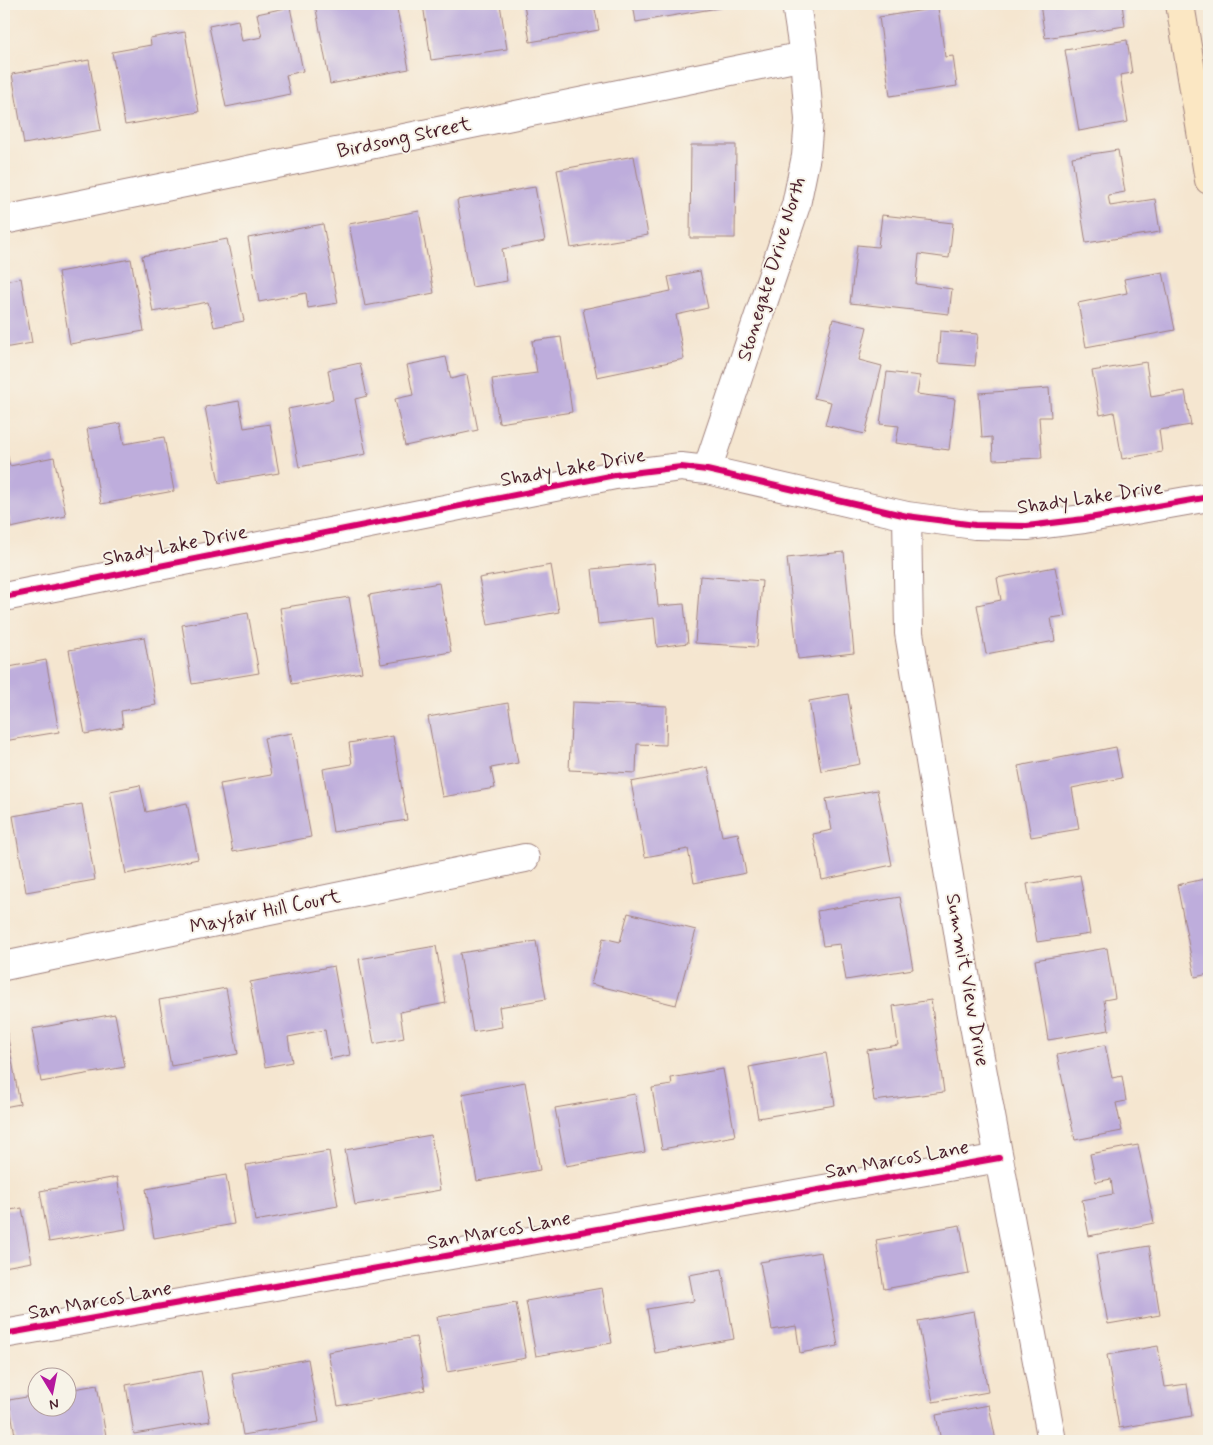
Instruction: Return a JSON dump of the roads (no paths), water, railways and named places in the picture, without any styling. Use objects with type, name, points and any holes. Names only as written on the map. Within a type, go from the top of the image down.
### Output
[{"type":"street","name":"Stonegate Drive North","points":[[707,470],[796,205],[806,156],[809,120],[804,56],[796,4]]},
{"type":"street","points":[[1180,4],[1209,180]]},
{"type":"street","name":"Birdsong Street","points":[[4,220],[804,56]]},
{"type":"street","name":"Shady Lake Drive","points":[[4,597],[615,475],[681,467],[707,470],[907,516],[975,525],[1028,526],[1084,519],[1209,497]]},
{"type":"street","name":"Summit View Drive","points":[[907,516],[909,633],[970,1004],[1052,1441]]},
{"type":"street","name":"Mayfair Hill Court","points":[[4,966],[525,858]]},
{"type":"street","name":"San Marcos Lane","points":[[4,1334],[999,1158]]}]
